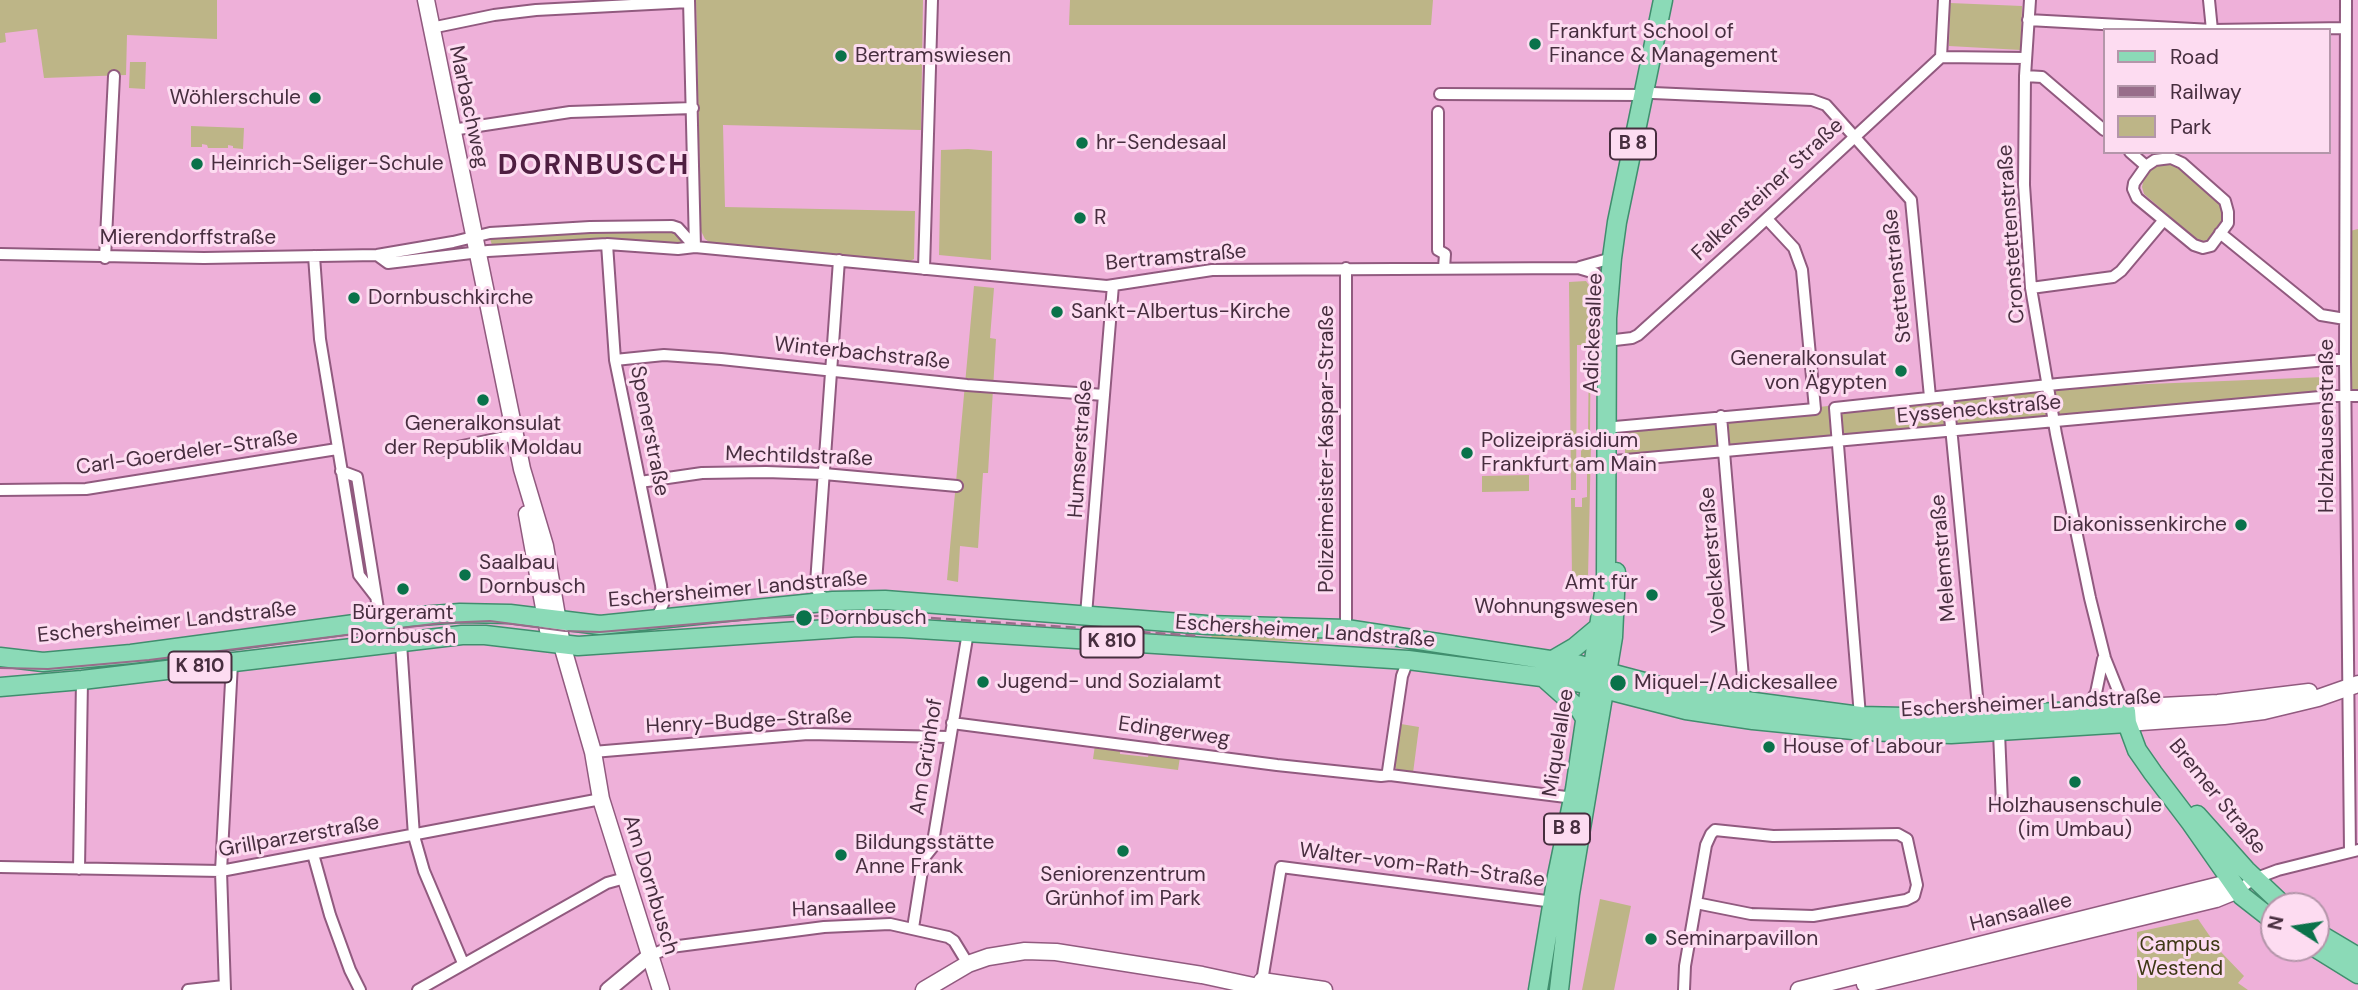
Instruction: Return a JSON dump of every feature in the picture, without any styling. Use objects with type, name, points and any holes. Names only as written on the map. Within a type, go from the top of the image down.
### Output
[{"type":"main road","name":"Marbachweg","points":[[426,0],[522,469],[545,546],[557,644]]},
{"type":"main road","name":"Adickesallee","points":[[1600,679],[1614,625],[1616,584],[1617,291],[1623,233],[1663,0]]},
{"type":"main road","name":"Adickesallee","points":[[1600,679],[1600,626],[1605,579],[1609,289],[1612,258],[1671,0]]},
{"type":"main road","name":"Eschersheimer Landstraße","points":[[0,657],[43,662],[94,658],[190,648],[380,621],[472,612],[602,625],[707,612],[832,601],[885,600],[1207,625],[1547,669],[1682,692],[1860,716],[1979,717],[2084,711],[2130,718]]},
{"type":"main road","points":[[1586,720],[1547,669],[1600,626]]},
{"type":"main road","name":"Eschersheimer Landstraße","points":[[0,687],[82,680],[462,635],[600,646],[858,627],[1204,648],[1346,644],[1406,666],[1547,669]]},
{"type":"main road","name":"Am Dornbusch","points":[[557,644],[593,752],[600,796]]},
{"type":"main road","name":"Am Dornbusch","points":[[557,644],[585,758],[600,796],[661,990]]},
{"type":"main road","name":"Eschersheimer Landstraße","points":[[1600,679],[1686,710],[1766,722],[1885,733],[1951,734],[2068,727],[2354,685]]},
{"type":"main road","name":"Miquelallee","points":[[1538,990],[1586,720],[1600,679]]},
{"type":"main road","name":"Miquelallee","points":[[1559,990],[1600,679]]},
{"type":"main road","name":"Bremer Straße","points":[[2130,718],[2137,750],[2235,886],[2260,912]]},
{"type":"main road","name":"Bremer Straße","points":[[2130,718],[2162,770],[2191,808],[2268,892]]},
{"type":"main road","points":[[2068,727],[2117,737],[2137,750]]},
{"type":"main road","name":"Hansaallee","points":[[1799,990],[2235,886]]},
{"type":"main road","name":"Hansaallee","points":[[1843,990],[2216,899],[2235,886]]},
{"type":"main road","points":[[2330,940],[2358,957]]},
{"type":"main road","points":[[924,990],[968,964],[1002,954],[1025,951],[1056,953],[1264,987],[1324,990]]},
{"type":"main road","points":[[2330,957],[2358,974]]},
{"type":"street","points":[[924,269],[932,0]]},
{"type":"street","points":[[1944,0],[1941,57],[2026,58]]},
{"type":"street","name":"Cronstettenstraße","points":[[2030,0],[2025,76],[2024,185],[2031,288],[2054,421],[2103,652],[2113,683],[2130,718]]},
{"type":"street","points":[[2209,0],[2212,28]]},
{"type":"street","name":"Holzhausenstraße","points":[[2346,0],[2345,360],[2352,396],[2354,851]]},
{"type":"street","points":[[431,28],[494,15],[536,10],[689,1],[695,247]]},
{"type":"street","points":[[2028,20],[2175,28]]},
{"type":"street","points":[[2330,28],[2346,28]]},
{"type":"street","name":"Falkensteiner Straße","points":[[1615,340],[1638,335],[1941,57]]},
{"type":"street","points":[[105,258],[114,76]]},
{"type":"street","points":[[2025,76],[2042,77],[2102,128]]},
{"type":"street","points":[[1440,94],[1648,94]]},
{"type":"street","name":"Stettenstraße","points":[[1648,94],[1812,100],[1826,105],[1911,200],[1930,397]]},
{"type":"street","points":[[452,130],[570,112],[693,108]]},
{"type":"street","points":[[1438,112],[1438,250],[1445,254],[1444,268]]},
{"type":"street","points":[[2132,154],[2146,166]]},
{"type":"street","points":[[2171,158],[2182,163],[2225,201],[2228,223],[2211,246],[2203,248],[2194,245],[2137,198],[2133,189],[2134,183],[2146,166],[2155,160],[2171,158]]},
{"type":"street","points":[[1615,427],[1815,409],[1802,270],[1794,248],[1767,219]]},
{"type":"street","points":[[2031,288],[2113,277],[2163,221]]},
{"type":"street","points":[[2346,228],[2358,224]]},
{"type":"street","points":[[475,244],[486,233],[513,230],[673,226],[695,247]]},
{"type":"street","points":[[2220,233],[2320,315],[2345,319]]},
{"type":"street","name":"Bertramstraße","points":[[475,244],[607,244],[678,249],[695,247],[1113,285],[1212,270],[1577,268],[1612,258]]},
{"type":"street","name":"Mierendorffstraße","points":[[0,254],[105,258],[377,255],[388,263],[475,244]]},
{"type":"street","name":"Spenerstraße","points":[[607,244],[615,360],[663,599],[660,610],[652,620]]},
{"type":"street","points":[[314,256],[320,339],[359,575],[376,597],[380,621]]},
{"type":"street","points":[[832,601],[821,596],[816,583],[839,260]]},
{"type":"street","name":"Polizeimeister-Kaspar-Straße","points":[[1346,268],[1346,644]]},
{"type":"street","points":[[1577,268],[1595,273],[1609,289]]},
{"type":"street","name":"Humserstraße","points":[[1086,615],[1113,285]]},
{"type":"street","name":"Winterbachstraße","points":[[615,360],[664,355],[980,386],[1104,395]]},
{"type":"street","name":"Eysseneckstraße","points":[[1838,442],[1835,408],[2047,385],[2345,360]]},
{"type":"street","name":"Melemstraße","points":[[1948,396],[1979,717]]},
{"type":"street","name":"Eysseneckstraße","points":[[1615,461],[2352,396]]},
{"type":"street","name":"Voelckerstraße","points":[[1721,416],[1745,701]]},
{"type":"street","points":[[443,450],[515,435]]},
{"type":"street","points":[[1838,442],[1860,716]]},
{"type":"street","name":"Carl-Goerdeler-Straße","points":[[0,490],[86,489],[337,449]]},
{"type":"street","name":"Mechtildstraße","points":[[640,482],[702,473],[766,472],[824,474],[957,486]]},
{"type":"street","name":"Am Grünhof","points":[[913,928],[924,858],[932,848],[968,632]]},
{"type":"street","points":[[401,643],[414,836],[424,871],[463,963]]},
{"type":"street","name":"Cronstettenstraße","points":[[2084,711],[2096,693],[2103,652]]},
{"type":"street","points":[[188,990],[224,988],[222,871],[232,663]]},
{"type":"street","points":[[1390,775],[1388,771],[1406,666]]},
{"type":"street","points":[[79,869],[82,680]]},
{"type":"street","name":"Edingerweg","points":[[952,723],[1301,768],[1390,775],[1573,798]]},
{"type":"street","points":[[1999,732],[2002,804]]},
{"type":"street","name":"Henry-Budge-Straße","points":[[593,752],[808,734],[949,737]]},
{"type":"street","name":"Grillparzerstraße","points":[[0,867],[222,871],[414,836],[600,796]]},
{"type":"street","points":[[1684,990],[1685,966],[1706,845],[1711,834],[1720,829],[1773,835],[1898,834],[1907,839],[1917,886],[1914,896],[1906,900],[1813,916],[1751,914],[1696,903]]},
{"type":"street","name":"Hansaallee","points":[[2235,886],[2278,870],[2354,851]]},
{"type":"street","points":[[313,854],[330,915],[360,990]]},
{"type":"street","name":"Walter-vom-Rath-Straße","points":[[1264,987],[1281,867],[1554,902]]},
{"type":"street","points":[[418,990],[607,883],[625,878]]},
{"type":"street","name":"Hansaallee","points":[[649,956],[671,947],[824,927],[890,924],[948,937],[954,941],[968,964]]},
{"type":"street","points":[[608,990],[649,956]]},
{"type":"green space","points":[[0,0],[217,0],[217,39],[127,35],[126,75],[44,78],[37,29],[5,33],[6,42],[0,43]]},
{"type":"green space","points":[[696,0],[923,0],[921,130],[723,125],[725,207],[915,211],[914,259],[910,261],[712,244],[705,239],[701,231]]},
{"type":"green space","points":[[1070,0],[1433,0],[1431,25],[1069,25]]},
{"type":"green space","points":[[1950,3],[2022,6],[2021,50],[1949,46]]},
{"type":"green space","points":[[130,62],[146,62],[145,89],[129,88]]},
{"type":"green space","points":[[191,126],[244,128],[243,149],[228,145],[228,148],[208,148],[202,144],[202,147],[191,147]]},
{"type":"green space","points":[[941,150],[992,151],[991,260],[939,255]]},
{"type":"green space","points":[[2168,163],[2178,166],[2221,202],[2224,212],[2222,223],[2210,239],[2203,241],[2195,238],[2144,194],[2144,178],[2155,165]]},
{"type":"green space","points":[[592,229],[675,229],[683,238],[682,244],[606,241],[492,245],[489,236]]},
{"type":"green space","points":[[2358,229],[2358,397],[2348,397],[2350,231]]},
{"type":"green space","points":[[1586,281],[1591,288],[1590,438],[1584,438],[1584,434],[1588,433],[1589,345],[1577,345],[1576,490],[1571,490],[1569,282]]},
{"type":"green space","points":[[974,286],[994,288],[990,338],[996,339],[988,473],[983,473],[978,548],[960,546],[958,582],[947,580]]},
{"type":"green space","points":[[2324,377],[2326,401],[1625,455],[1625,430],[1725,417],[1828,406],[1943,400],[2049,388]]},
{"type":"green space","points":[[1591,444],[1588,577],[1572,577],[1571,498],[1575,498],[1575,507],[1582,507],[1582,498],[1587,497],[1587,464],[1581,463],[1581,451]]},
{"type":"green space","points":[[1529,475],[1529,491],[1482,492],[1482,476]]},
{"type":"green space","points":[[1212,630],[1320,630],[1319,642],[1238,642],[1211,641]]},
{"type":"green space","points":[[1401,724],[1419,727],[1413,773],[1398,771],[1395,767]]},
{"type":"green space","points":[[1095,745],[1120,748],[1120,754],[1148,757],[1149,752],[1180,757],[1178,770],[1093,759]]},
{"type":"green space","points":[[1600,899],[1631,906],[1614,990],[1582,990]]},
{"type":"green space","name":"Campus Westend","points":[[2198,919],[2220,951],[2244,976],[2238,983],[2248,990],[2137,990],[2137,932]]},
{"type":"tram line","points":[[0,668],[48,669],[149,660],[441,623],[490,621],[565,631],[600,632],[766,618],[916,612]]},
{"type":"railway","points":[[916,617],[1200,636]]},
{"type":"place","name":"Frankfurt School of Finance & Management","points":[[1535,44]]},
{"type":"place","name":"Bertramswiesen","points":[[841,56]]},
{"type":"place","name":"Wöhlerschule","points":[[315,98]]},
{"type":"place","name":"hr-Sendesaal","points":[[1082,143]]},
{"type":"place","name":"Heinrich-Seliger-Schule","points":[[197,164]]},
{"type":"place","name":"R","points":[[1080,218]]},
{"type":"place","name":"Dornbuschkirche","points":[[354,298]]},
{"type":"place","name":"Sankt-Albertus-Kirche","points":[[1057,312]]},
{"type":"place","name":"Generalkonsulat von Ägypten","points":[[1901,371]]},
{"type":"place","name":"Generalkonsulat der Republik Moldau","points":[[483,400]]},
{"type":"place","name":"Polizeipräsidium Frankfurt am Main","points":[[1467,453]]},
{"type":"place","name":"Diakonissenkirche","points":[[2241,525]]},
{"type":"place","name":"Saalbau Dornbusch","points":[[465,575]]},
{"type":"place","name":"Bürgeramt Dornbusch","points":[[403,589]]},
{"type":"place","name":"Amt für Wohnungswesen","points":[[1652,595]]},
{"type":"place","name":"Dornbusch","points":[[804,618]]},
{"type":"place","name":"Jugend- und Sozialamt","points":[[983,682]]},
{"type":"place","name":"Miquel-/Adickesallee","points":[[1618,683]]},
{"type":"place","name":"House of Labour","points":[[1769,747]]},
{"type":"place","name":"Holzhausenschule (im Umbau)","points":[[2075,782]]},
{"type":"place","name":"Seniorenzentrum Grünhof im Park","points":[[1123,851]]},
{"type":"place","name":"Bildungsstätte Anne Frank","points":[[841,855]]},
{"type":"place","name":"Seminarpavillon","points":[[1651,939]]},
{"type":"district","name":"DORNBUSCH","points":[[594,167]]}]
